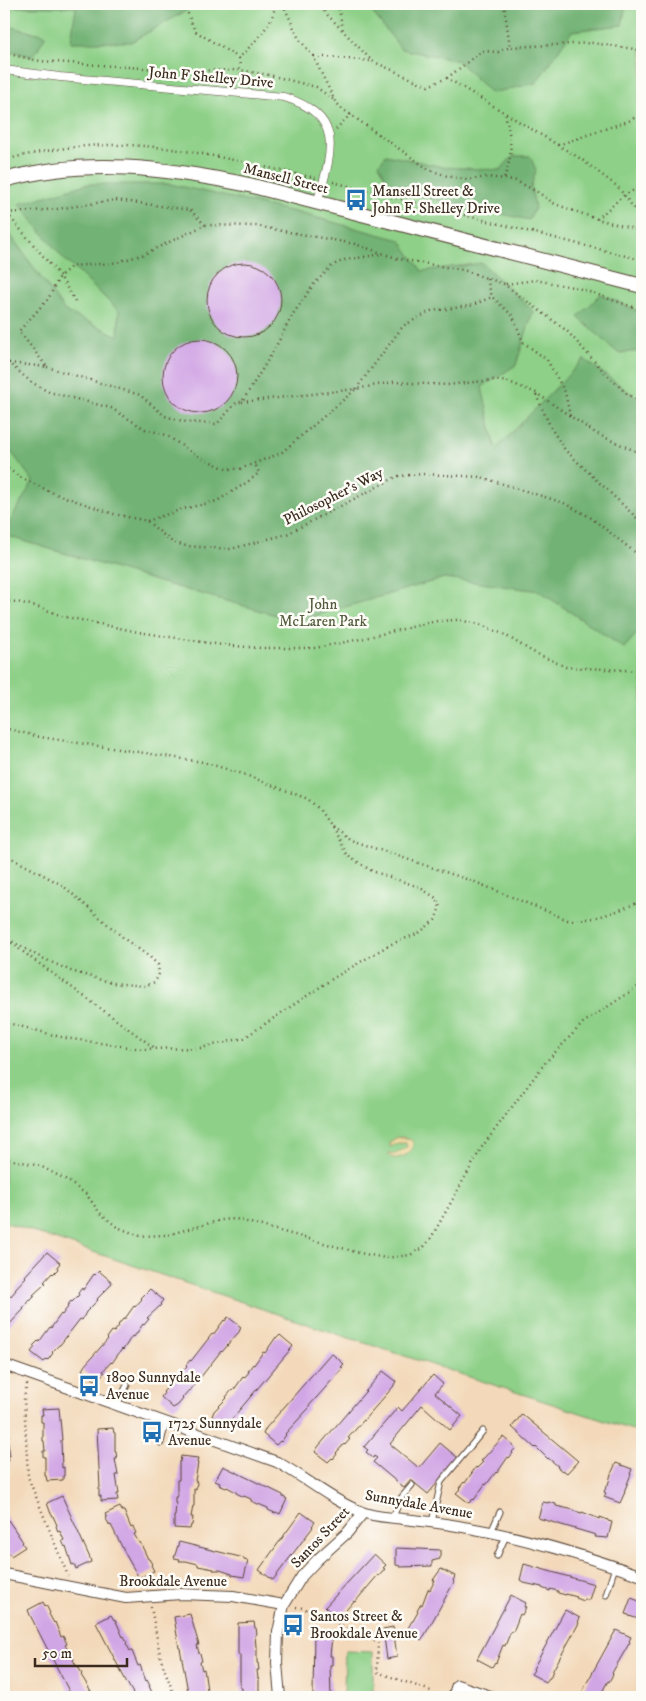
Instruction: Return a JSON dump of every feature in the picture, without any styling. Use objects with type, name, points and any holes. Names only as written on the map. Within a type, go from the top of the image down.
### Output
[{"type":"street","name":"John F Shelley Drive","points":[[4,70],[60,78],[284,97],[298,101],[311,108],[320,117],[330,134]]},
{"type":"street","points":[[317,203],[330,154],[330,134]]},
{"type":"street","name":"Mansell Street","points":[[4,180],[30,172],[75,167],[111,166],[202,175],[249,185],[642,286]]},
{"type":"street","name":"Sunnydale Avenue","points":[[4,1365],[277,1462],[333,1498],[363,1512],[506,1535],[553,1546],[642,1576]]},
{"type":"street","name":"Santos Street","points":[[280,1697],[277,1663],[278,1632],[284,1605],[302,1576],[318,1558],[348,1532],[363,1512]]},
{"type":"street","name":"Brookdale Avenue","points":[[4,1574],[126,1598],[181,1594],[233,1596],[284,1605]]},
{"type":"street","points":[[453,1697],[458,1685],[493,1697]]},
{"type":"lane","points":[[117,1405],[127,1385]]},
{"type":"lane","points":[[162,1443],[166,1422]]},
{"type":"lane","points":[[432,1522],[441,1482],[482,1431]]},
{"type":"lane","points":[[393,1518],[400,1498],[412,1485]]},
{"type":"lane","points":[[490,1532],[500,1512]]},
{"type":"lane","points":[[497,1556],[506,1535]]},
{"type":"lane","points":[[606,1595],[615,1566]]},
{"type":"path","points":[[184,4],[195,31],[239,58]]},
{"type":"path","points":[[242,93],[239,58],[263,32],[274,11],[274,4]]},
{"type":"path","points":[[283,4],[299,38],[313,56],[341,108],[420,163],[447,176],[468,180],[487,177],[514,180],[536,191],[555,204],[642,232]]},
{"type":"path","points":[[317,4],[372,61]]},
{"type":"path","points":[[338,4],[343,32]]},
{"type":"path","points":[[504,4],[510,47]]},
{"type":"path","points":[[313,56],[372,61],[428,86],[447,78],[482,52],[498,52],[510,47],[592,44],[642,50]]},
{"type":"path","points":[[4,53],[49,61],[187,71],[240,70],[316,87],[335,100]]},
{"type":"path","points":[[447,78],[581,159],[618,187],[642,219]]},
{"type":"path","points":[[558,146],[631,120],[642,112]]},
{"type":"path","points":[[330,134],[351,114]]},
{"type":"path","points":[[504,178],[509,166],[512,142],[505,114]]},
{"type":"path","points":[[597,219],[624,195],[642,186]]},
{"type":"path","points":[[5,212],[57,209],[116,200],[190,210],[205,225]]},
{"type":"path","points":[[5,212],[60,276],[76,303]]},
{"type":"path","points":[[47,367],[19,330],[48,299],[60,276],[72,266],[113,263],[142,255],[205,225],[256,226],[355,244],[399,259],[463,270],[504,284],[567,331],[604,372],[625,392],[642,404]]},
{"type":"path","points":[[242,402],[274,350],[293,314],[314,284],[333,265],[345,260],[383,254]]},
{"type":"path","points":[[487,279],[492,297],[513,316],[523,342],[547,360],[565,392],[570,416]]},
{"type":"path","points":[[504,284],[535,280],[578,288],[642,310]]},
{"type":"path","points":[[4,359],[30,382],[49,392],[111,408],[145,429],[166,435],[194,454],[224,468],[240,469],[281,453],[356,389],[403,326],[431,310],[470,306],[492,297]]},
{"type":"path","points":[[9,363],[47,367],[140,395],[165,416],[186,422],[217,424],[237,402],[356,389],[393,382],[447,385],[493,380],[508,382],[536,393],[597,434],[642,454]]},
{"type":"path","points":[[536,393],[551,428],[565,450],[642,522]]},
{"type":"path","points":[[147,521],[183,509],[217,501],[259,473],[255,464]]},
{"type":"path","name":"Philosopher's Way","points":[[4,466],[20,477],[53,493],[114,514],[147,521],[172,542],[186,546],[231,548],[287,534],[398,476],[423,474],[481,477],[564,503],[590,517],[642,557]]},
{"type":"path","points":[[4,601],[36,606],[62,616],[138,632],[222,645],[261,648],[315,648],[437,621],[458,620],[479,624],[503,634],[533,652],[566,667],[642,671]]},
{"type":"path","points":[[4,728],[40,737],[211,765],[243,774],[308,799],[319,809],[348,856],[372,872],[419,887],[436,898],[440,907],[435,920],[418,933],[389,945],[332,979],[244,1038],[200,1048],[142,1049],[65,1038],[4,1022]]},
{"type":"path","points":[[330,825],[350,840],[475,882],[568,920],[584,921],[593,919],[642,900]]},
{"type":"path","points":[[4,854],[62,885],[126,940],[150,957],[158,965],[159,974],[155,982],[144,986],[113,982],[71,971],[40,957],[4,937]]},
{"type":"path","points":[[4,937],[156,1049]]},
{"type":"path","points":[[4,1158],[40,1166],[65,1179],[86,1194],[100,1213],[117,1227],[140,1236],[167,1235],[221,1220],[236,1219],[360,1253],[385,1258],[410,1255],[423,1248],[431,1238],[482,1147],[545,1063],[583,1023],[642,984]]},
{"type":"path","points":[[29,1374],[24,1398],[28,1477],[69,1578],[69,1587]]},
{"type":"path","points":[[149,1597],[160,1660],[175,1697]]},
{"type":"path","points":[[284,1605],[303,1608],[378,1642],[377,1672],[434,1692]]},
{"type":"green space","name":"John McLaren Park","points":[[4,4],[642,4],[642,1433],[337,1334],[4,1222]]},
{"type":"green space","points":[[4,4],[198,4],[131,42],[71,42],[76,7],[11,7],[11,27],[46,35],[33,57],[4,49]]},
{"type":"green space","points":[[366,4],[626,4],[622,25],[572,31],[536,83],[491,93],[458,61],[401,49]]},
{"type":"green space","points":[[386,155],[444,167],[500,170],[513,156],[530,156],[536,170],[531,187],[535,208],[529,220],[406,193],[388,184],[379,164]]},
{"type":"green space","points":[[87,184],[170,184],[295,212],[400,240],[422,271],[482,263],[533,311],[516,365],[482,387],[496,449],[584,359],[642,402],[642,628],[624,648],[539,591],[444,578],[297,621],[4,535],[33,481],[4,442],[4,226],[65,311],[118,336],[119,311],[62,257],[19,204]]},
{"type":"green space","points":[[601,294],[642,313],[642,351],[618,353],[578,317]]},
{"type":"green space","points":[[345,1651],[373,1652],[373,1697],[344,1697]]},
{"type":"sand","points":[[401,1137],[413,1142],[412,1149],[404,1156],[393,1158],[389,1153],[396,1154],[407,1147],[406,1143],[398,1143],[390,1147],[390,1142]]},
{"type":"building","points":[[244,263],[265,269],[275,279],[281,300],[275,321],[265,331],[244,337],[223,331],[213,321],[207,300],[213,279],[223,269]]},
{"type":"building","points":[[200,339],[221,345],[231,355],[237,376],[231,397],[221,407],[200,413],[179,407],[169,397],[163,376],[169,355],[179,345]]},
{"type":"building","points":[[47,1252],[60,1263],[57,1267],[58,1269],[44,1282],[46,1283],[33,1295],[35,1296],[29,1300],[24,1309],[4,1330],[4,1302]]},
{"type":"building","points":[[99,1271],[112,1282],[110,1286],[52,1352],[48,1360],[44,1362],[31,1352],[35,1347],[33,1346],[39,1342],[62,1315],[71,1301],[79,1295],[78,1293],[82,1288],[83,1290],[94,1274]]},
{"type":"building","points":[[150,1289],[163,1300],[161,1305],[147,1318],[149,1319],[103,1371],[105,1372],[95,1380],[82,1370],[85,1365],[108,1339],[112,1331],[114,1332]]},
{"type":"building","points":[[228,1317],[241,1327],[239,1332],[199,1377],[178,1405],[173,1408],[161,1397],[163,1392]]},
{"type":"building","points":[[280,1335],[293,1346],[225,1427],[212,1416],[214,1411],[249,1372],[263,1352],[265,1353],[276,1337]]},
{"type":"building","points":[[331,1353],[344,1364],[341,1367],[343,1368],[285,1434],[281,1442],[276,1445],[263,1434],[266,1428]]},
{"type":"building","points":[[383,1371],[396,1381],[393,1387],[348,1438],[350,1439],[336,1453],[333,1459],[328,1462],[315,1452],[318,1447]]},
{"type":"building","points":[[433,1375],[443,1384],[435,1393],[462,1416],[450,1430],[422,1405],[390,1444],[419,1468],[440,1443],[458,1458],[428,1494],[411,1480],[404,1488],[373,1462],[377,1458],[374,1456],[373,1458],[366,1452],[368,1450],[364,1447],[398,1407],[402,1411]]},
{"type":"building","points":[[4,1407],[7,1414],[9,1437],[7,1437],[10,1456],[8,1456],[9,1461],[4,1462]]},
{"type":"building","points":[[59,1408],[64,1476],[63,1480],[47,1481],[45,1476],[45,1457],[43,1457],[43,1451],[45,1451],[41,1415],[43,1415],[42,1409]]},
{"type":"building","points":[[522,1414],[578,1461],[567,1473],[557,1467],[512,1427]]},
{"type":"building","points":[[113,1428],[115,1433],[117,1459],[115,1459],[118,1475],[116,1475],[119,1494],[117,1494],[118,1500],[101,1501],[101,1496],[99,1496],[97,1429]]},
{"type":"building","points":[[503,1437],[516,1448],[474,1500],[469,1503],[456,1493]]},
{"type":"building","points":[[181,1456],[198,1458],[195,1481],[197,1482],[196,1490],[194,1489],[194,1506],[191,1517],[193,1517],[190,1529],[174,1528],[175,1497],[177,1497],[177,1480],[179,1480],[179,1461]]},
{"type":"building","points":[[616,1463],[632,1469],[620,1503],[604,1497],[606,1493],[604,1492]]},
{"type":"building","points":[[223,1466],[283,1495],[287,1499],[280,1514],[268,1510],[268,1508],[251,1501],[251,1499],[227,1487],[219,1485],[220,1483],[215,1481]]},
{"type":"building","points":[[62,1496],[91,1562],[76,1569],[74,1564],[72,1565],[66,1546],[62,1541],[64,1540],[60,1531],[58,1532],[57,1525],[47,1503]]},
{"type":"building","points":[[543,1502],[556,1504],[556,1506],[582,1512],[600,1519],[600,1517],[612,1522],[608,1538],[595,1537],[596,1535],[538,1518]]},
{"type":"building","points":[[120,1507],[124,1511],[131,1528],[133,1527],[136,1533],[134,1534],[152,1564],[154,1571],[139,1578],[106,1519],[105,1514]]},
{"type":"building","points":[[301,1512],[315,1522],[313,1527],[273,1580],[259,1570]]},
{"type":"building","points":[[4,1514],[25,1547],[11,1556],[4,1547]]},
{"type":"building","points":[[179,1542],[244,1558],[244,1560],[248,1561],[244,1577],[198,1566],[198,1564],[186,1561],[179,1561],[180,1559],[174,1558]]},
{"type":"building","points":[[396,1548],[440,1550],[440,1559],[432,1561],[432,1566],[400,1567],[396,1565]]},
{"type":"building","points":[[374,1554],[386,1565],[383,1568],[385,1569],[338,1619],[325,1607]]},
{"type":"building","points":[[524,1564],[594,1584],[589,1600],[585,1599],[584,1601],[577,1597],[558,1593],[558,1591],[550,1589],[550,1591],[524,1583],[520,1580]]},
{"type":"building","points":[[441,1569],[455,1576],[454,1582],[422,1640],[408,1632],[410,1629],[408,1628],[422,1605],[428,1589],[430,1590],[435,1580],[433,1580]]},
{"type":"building","points":[[511,1595],[526,1603],[524,1607],[526,1607],[522,1615],[520,1614],[513,1632],[511,1631],[505,1646],[503,1645],[496,1663],[492,1667],[477,1659]]},
{"type":"building","points":[[631,1598],[642,1602],[642,1620],[625,1614]]},
{"type":"building","points":[[43,1602],[55,1622],[61,1637],[63,1636],[67,1644],[65,1645],[78,1666],[92,1696],[72,1697],[28,1610]]},
{"type":"building","points":[[565,1610],[580,1618],[579,1623],[550,1678],[546,1682],[531,1674]]},
{"type":"building","points":[[190,1614],[199,1645],[197,1645],[202,1661],[200,1662],[202,1670],[204,1669],[208,1697],[189,1697],[174,1617]]},
{"type":"building","points":[[111,1615],[124,1636],[130,1651],[132,1651],[138,1666],[140,1665],[154,1697],[135,1697],[126,1681],[96,1623]]},
{"type":"building","points":[[254,1622],[257,1634],[255,1635],[259,1670],[257,1670],[259,1697],[242,1697],[242,1688],[240,1688],[240,1655],[238,1655],[238,1623]]},
{"type":"building","points":[[393,1627],[397,1657],[387,1659],[383,1629]]},
{"type":"building","points":[[616,1630],[631,1637],[630,1642],[601,1697],[588,1697],[582,1694],[584,1688]]},
{"type":"building","points":[[314,1632],[331,1632],[331,1697],[313,1697]]},
{"type":"waterway","points":[[379,6],[389,4]]},
{"type":"place","name":"Mansell Street & John F. Shelley Drive","points":[[356,200]]},
{"type":"place","name":"1800 Sunnydale Avenue","points":[[89,1386]]},
{"type":"place","name":"1725 Sunnydale Avenue","points":[[152,1432]]},
{"type":"place","name":"Santos Street & Brookdale Avenue","points":[[293,1625]]}]
